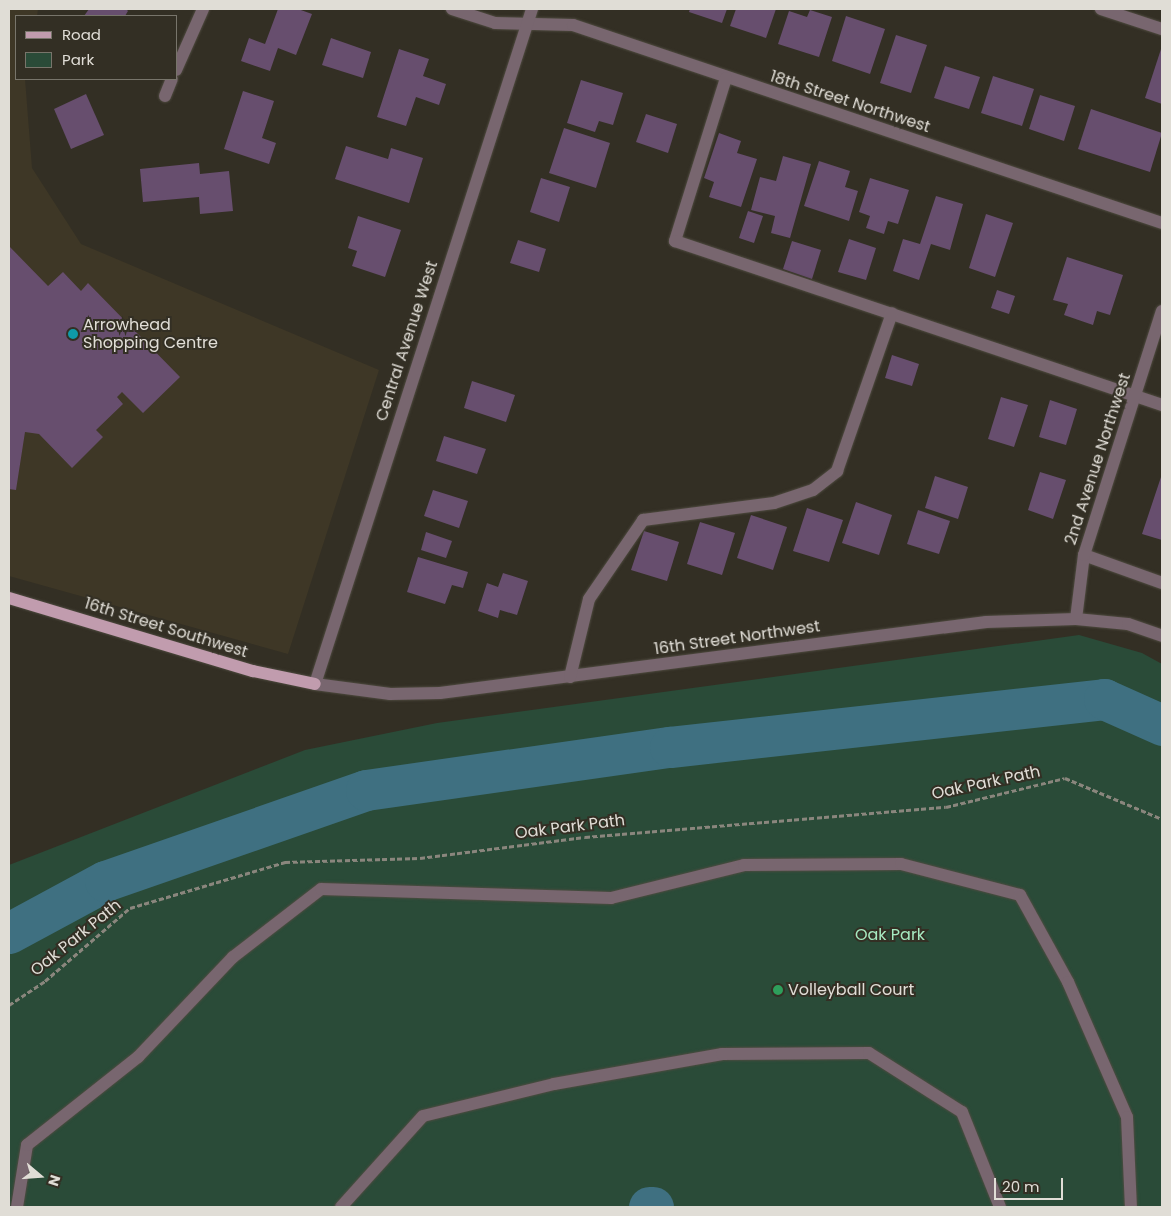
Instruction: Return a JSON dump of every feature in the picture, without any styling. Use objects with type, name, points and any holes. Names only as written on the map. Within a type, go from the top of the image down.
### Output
[{"type":"main road","name":"16th Street Southwest","points":[[9,598],[253,672],[315,684]]},
{"type":"street","points":[[178,65],[203,9]]},
{"type":"street","name":"18th Street Northwest","points":[[452,9],[495,23],[573,25],[1162,223]]},
{"type":"street","name":"Central Avenue West","points":[[315,684],[532,9]]},
{"type":"street","points":[[1102,9],[1162,29]]},
{"type":"street","points":[[726,78],[675,241],[892,312],[1162,405]]},
{"type":"street","points":[[165,96],[172,80]]},
{"type":"street","name":"2nd Avenue Northwest","points":[[1076,619],[1084,555],[1162,311]]},
{"type":"street","points":[[570,678],[589,599],[643,520],[774,503],[813,490],[837,471],[892,312]]},
{"type":"street","points":[[1084,555],[1162,583]]},
{"type":"street","name":"16th Street Northwest","points":[[315,684],[390,694],[440,693],[570,678],[986,622],[1076,619],[1128,624],[1162,636]]},
{"type":"street","points":[[17,1207],[26,1145],[138,1057],[233,958],[321,889],[611,898],[744,865],[901,864],[1020,895],[1068,982],[1127,1117],[1131,1207]]},
{"type":"street","points":[[341,1207],[423,1116],[554,1084],[722,1054],[869,1053],[962,1112],[1000,1207]]},
{"type":"path","name":"Oak Park Path","points":[[9,1005],[45,981],[130,908],[285,862],[420,858],[585,837],[946,807],[1065,778],[1162,819]]},
{"type":"shaded area","points":[[9,9],[38,9],[37,15],[15,15],[15,80],[25,80],[32,168],[81,244],[379,370],[288,654],[9,576]]},
{"type":"green space","name":"Oak Park","points":[[1079,635],[1142,653],[1162,664],[1162,1207],[9,1207],[9,865],[305,750],[437,723]]},
{"type":"building","points":[[89,9],[126,9],[128,11],[126,15],[85,15]]},
{"type":"building","points":[[278,9],[298,9],[312,14],[296,55],[278,48],[270,71],[241,61],[249,38],[265,44]]},
{"type":"building","points":[[690,9],[727,9],[722,23],[689,12]]},
{"type":"building","points":[[736,9],[776,9],[766,38],[730,26]]},
{"type":"building","points":[[810,10],[832,17],[819,57],[778,44],[789,11],[807,17]]},
{"type":"building","points":[[846,16],[885,29],[870,74],[832,61]]},
{"type":"building","points":[[896,35],[927,45],[911,93],[880,83]]},
{"type":"building","points":[[331,38],[371,52],[363,78],[322,65]]},
{"type":"building","points":[[1162,46],[1162,104],[1145,98]]},
{"type":"building","points":[[399,49],[429,59],[423,76],[446,84],[439,105],[416,97],[406,126],[377,117]]},
{"type":"building","points":[[945,66],[980,77],[969,109],[934,98]]},
{"type":"building","points":[[993,76],[1034,89],[1022,126],[981,113]]},
{"type":"building","points":[[581,80],[623,93],[613,125],[599,121],[595,132],[567,123]]},
{"type":"building","points":[[243,91],[274,101],[262,138],[276,143],[269,164],[224,149]]},
{"type":"building","points":[[86,94],[104,135],[71,149],[54,109]]},
{"type":"building","points":[[1040,95],[1075,106],[1064,141],[1029,129]]},
{"type":"building","points":[[1091,109],[1162,133],[1150,172],[1078,149]]},
{"type":"building","points":[[646,114],[677,124],[668,153],[636,142]]},
{"type":"building","points":[[564,128],[610,143],[596,188],[549,173]]},
{"type":"building","points":[[719,133],[741,141],[737,153],[757,159],[741,207],[709,197],[714,182],[704,178]]},
{"type":"building","points":[[346,146],[388,159],[391,148],[423,158],[409,203],[335,179]]},
{"type":"building","points":[[783,156],[811,164],[790,238],[771,233],[775,216],[751,210],[760,177],[776,181]]},
{"type":"building","points":[[819,161],[850,171],[845,187],[858,191],[849,221],[804,206]]},
{"type":"building","points":[[199,163],[200,174],[229,171],[233,211],[200,214],[199,197],[143,202],[140,169]]},
{"type":"building","points":[[541,178],[570,187],[559,222],[530,212]]},
{"type":"building","points":[[870,178],[909,190],[898,224],[888,221],[884,234],[866,228],[870,216],[859,212]]},
{"type":"building","points":[[936,196],[963,204],[950,250],[931,244],[919,280],[893,271],[903,239],[920,244]]},
{"type":"building","points":[[748,211],[763,216],[754,243],[739,238]]},
{"type":"building","points":[[986,214],[1013,223],[995,277],[969,268]]},
{"type":"building","points":[[358,216],[401,230],[385,277],[352,266],[357,251],[348,248]]},
{"type":"building","points":[[849,239],[876,248],[866,280],[838,272]]},
{"type":"building","points":[[518,240],[546,249],[539,272],[510,263]]},
{"type":"building","points":[[792,241],[821,250],[812,279],[783,269]]},
{"type":"building","name":"Arrowhead Shopping Centre","points":[[9,246],[48,286],[63,272],[81,291],[88,283],[180,377],[143,413],[122,392],[117,397],[123,404],[96,430],[103,437],[72,468],[39,434],[25,432],[16,490],[9,489]]},
{"type":"building","points":[[1067,257],[1123,275],[1110,315],[1097,311],[1093,325],[1064,315],[1068,304],[1053,300]]},
{"type":"building","points":[[997,290],[1015,296],[1009,314],[991,308]]},
{"type":"building","points":[[892,355],[919,364],[912,386],[885,378]]},
{"type":"building","points":[[472,381],[515,395],[506,422],[464,408]]},
{"type":"building","points":[[1001,397],[1028,405],[1014,447],[988,439]]},
{"type":"building","points":[[1050,400],[1077,409],[1066,445],[1039,437]]},
{"type":"building","points":[[444,436],[486,449],[477,474],[436,461]]},
{"type":"building","points":[[1040,472],[1066,480],[1053,519],[1028,510]]},
{"type":"building","points":[[1162,474],[1162,540],[1142,534]]},
{"type":"building","points":[[935,476],[968,487],[958,519],[925,508]]},
{"type":"building","points":[[433,490],[468,501],[459,528],[424,516]]},
{"type":"building","points":[[856,502],[892,515],[879,555],[842,543]]},
{"type":"building","points":[[807,508],[843,520],[829,562],[793,551]]},
{"type":"building","points":[[918,510],[950,521],[939,554],[907,544]]},
{"type":"building","points":[[751,515],[787,527],[773,570],[737,558]]},
{"type":"building","points":[[700,522],[735,533],[722,575],[687,564]]},
{"type":"building","points":[[644,531],[679,542],[667,581],[631,570]]},
{"type":"building","points":[[426,532],[452,541],[446,558],[421,550]]},
{"type":"building","points":[[418,557],[468,572],[463,588],[452,585],[445,604],[407,592]]},
{"type":"building","points":[[503,573],[528,581],[517,615],[500,610],[498,618],[478,611],[487,583],[498,587]]},
{"type":"waterway","points":[[9,933],[105,881],[366,790],[670,747],[1104,699],[1162,725]]},
{"type":"place","name":"Arrowhead Shopping Centre","points":[[73,334]]},
{"type":"place","name":"Volleyball Court","points":[[778,990]]}]
